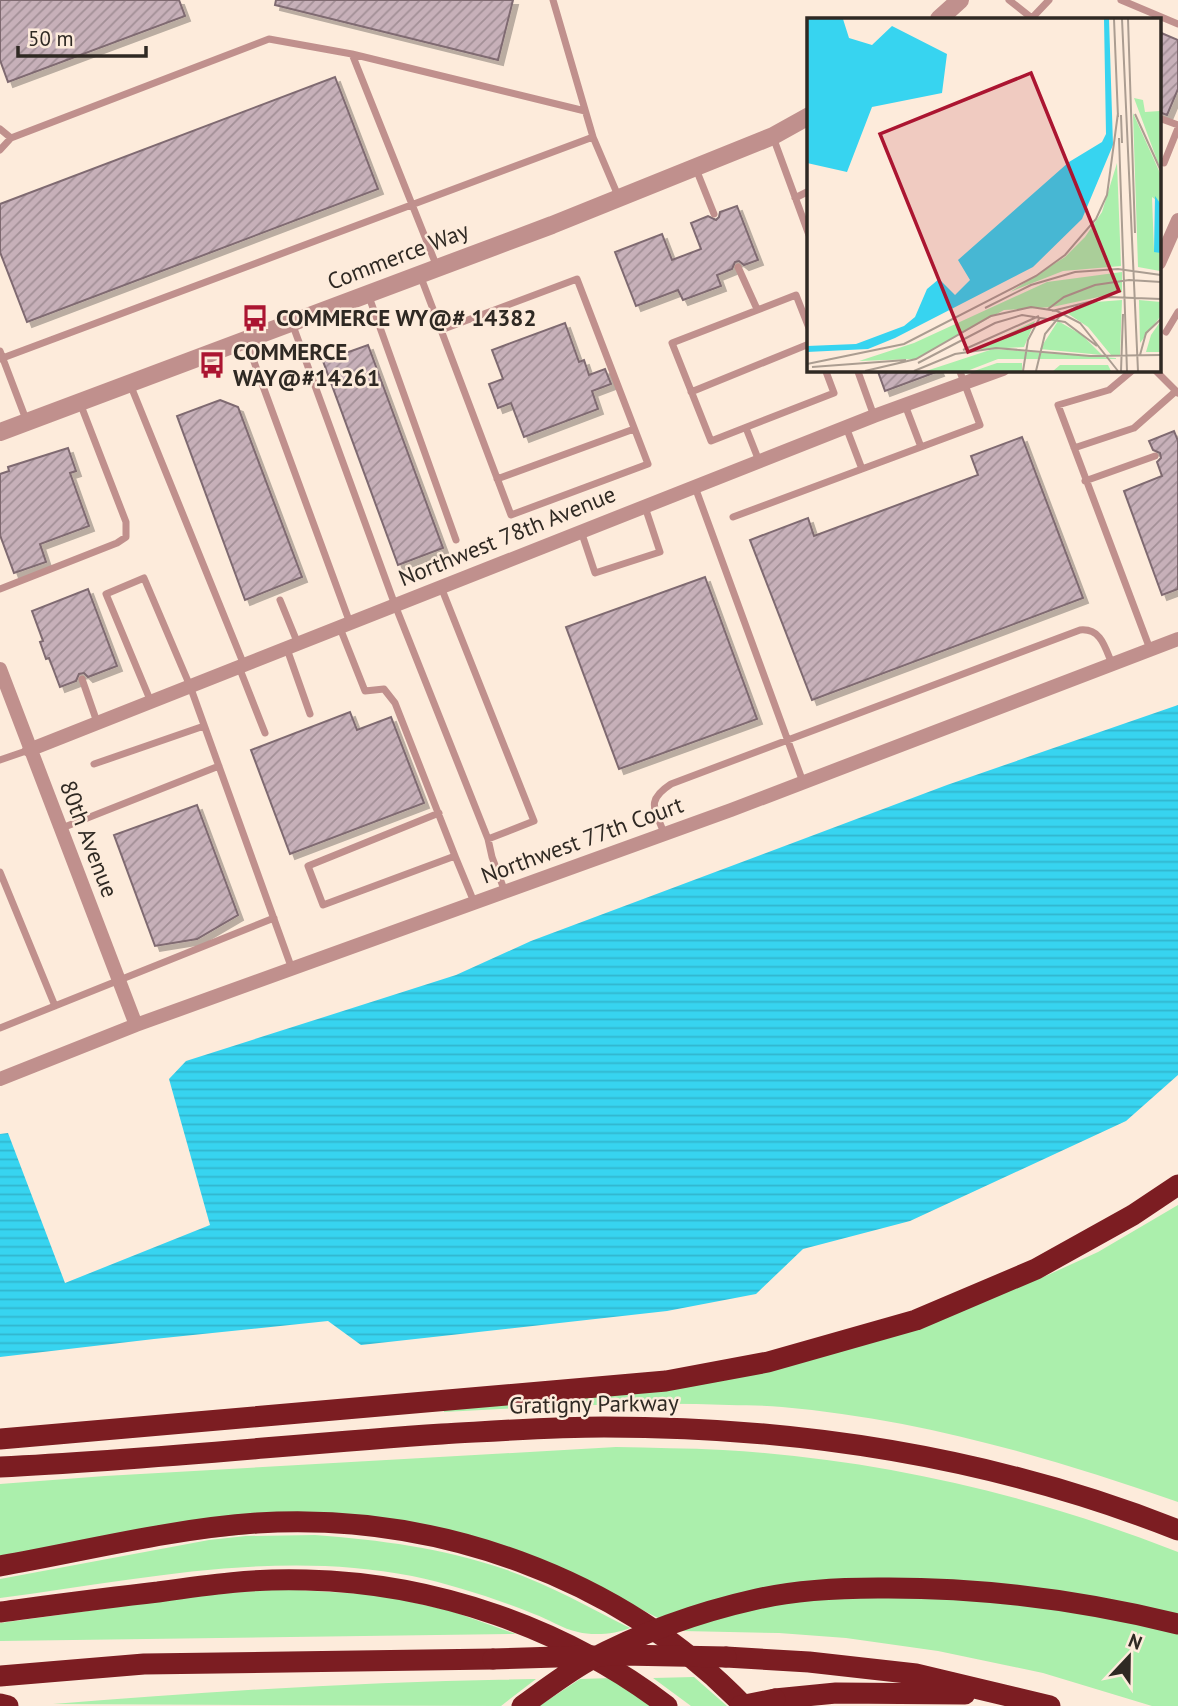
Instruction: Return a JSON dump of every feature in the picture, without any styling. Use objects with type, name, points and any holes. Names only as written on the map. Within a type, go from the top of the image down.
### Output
[{"type":"highway","points":[[0,1439],[666,1381],[768,1362],[916,1320],[1036,1269],[1133,1215],[1178,1185]]},
{"type":"highway","name":"Gratigny Parkway","points":[[0,1467],[542,1428],[667,1427],[803,1437],[934,1458],[1057,1488],[1178,1530]]},
{"type":"highway","points":[[0,1566],[182,1532],[257,1523],[342,1523],[420,1534],[502,1555],[544,1571],[609,1603],[674,1646],[742,1706],[775,1699],[836,1693],[1005,1694]]},
{"type":"highway","points":[[0,1612],[262,1580],[304,1580],[383,1587],[463,1605],[536,1630],[576,1648],[624,1676],[667,1706]]},
{"type":"highway","points":[[522,1706],[587,1662],[659,1630],[756,1599],[796,1592],[865,1588],[973,1591],[1085,1605],[1178,1624]]},
{"type":"highway","points":[[0,1676],[144,1664],[622,1655],[726,1657],[809,1662],[916,1674],[1050,1706]]},
{"type":"highway","points":[[0,1704],[8,1706]]},
{"type":"street","points":[[940,18],[960,0]]},
{"type":"street","name":"Commerce Way","points":[[0,432],[619,198],[773,136],[807,117]]},
{"type":"street","points":[[1160,262],[1172,247],[1178,222]]},
{"type":"street","name":"Northwest 78th Avenue","points":[[29,750],[904,404],[962,376],[991,371]]},
{"type":"street","name":"Northwest 77th Court","points":[[0,1079],[136,1025],[664,834],[1178,639]]},
{"type":"street","name":"80th Avenue","points":[[0,669],[136,1025]]},
{"type":"lane","points":[[553,0],[593,137],[619,198]]},
{"type":"lane","points":[[1009,0],[1031,18]]},
{"type":"lane","points":[[1033,18],[1049,0]]},
{"type":"lane","points":[[1121,0],[1178,24]]},
{"type":"lane","points":[[0,150],[11,138],[269,39],[352,54],[585,111]]},
{"type":"lane","points":[[352,54],[437,268]]},
{"type":"lane","points":[[1160,118],[1178,127],[1164,163],[1160,161]]},
{"type":"lane","points":[[0,129],[11,138]]},
{"type":"lane","points":[[773,136],[807,230]]},
{"type":"lane","points":[[27,422],[1,356],[593,137]]},
{"type":"lane","points":[[695,167],[713,214]]},
{"type":"lane","points":[[795,198],[807,192]]},
{"type":"lane","points":[[738,267],[757,309]]},
{"type":"lane","points":[[420,275],[511,515],[648,464],[577,279],[441,330]]},
{"type":"lane","points":[[368,294],[456,540]]},
{"type":"lane","points":[[807,323],[796,295],[672,343],[711,441],[834,393],[826,371]]},
{"type":"lane","points":[[1166,332],[1178,312]]},
{"type":"lane","points":[[292,322],[396,605],[488,839],[505,892]]},
{"type":"lane","points":[[246,340],[345,625],[365,691],[384,689],[395,703],[474,903]]},
{"type":"lane","points":[[691,392],[807,345]]},
{"type":"lane","points":[[858,371],[874,416]]},
{"type":"lane","points":[[1132,371],[1110,390],[1058,405],[1150,649]]},
{"type":"lane","points":[[1074,448],[1134,428],[1177,392],[1156,371]]},
{"type":"lane","points":[[733,517],[980,425],[962,376]]},
{"type":"lane","points":[[129,383],[265,733]]},
{"type":"lane","points":[[0,589],[117,543],[126,537],[126,523],[79,402]]},
{"type":"lane","points":[[904,404],[921,447]]},
{"type":"lane","points":[[846,427],[862,469]]},
{"type":"lane","points":[[746,428],[759,461]]},
{"type":"lane","points":[[497,480],[634,429]]},
{"type":"lane","points":[[1085,481],[1155,456]]},
{"type":"lane","points":[[695,487],[803,782]]},
{"type":"lane","points":[[581,531],[595,573],[660,552],[645,506]]},
{"type":"lane","points":[[151,702],[106,594],[144,578],[190,686],[292,969]]},
{"type":"lane","points":[[441,587],[534,821],[488,839]]},
{"type":"lane","points":[[280,600],[310,714]]},
{"type":"lane","points":[[664,834],[653,806],[662,789],[788,739],[1080,630],[1088,629],[1099,635],[1112,664]]},
{"type":"lane","points":[[82,679],[97,723]]},
{"type":"lane","points":[[94,764],[204,726]]},
{"type":"lane","points":[[0,760],[29,750]]},
{"type":"lane","points":[[61,829],[219,766]]},
{"type":"lane","points":[[439,813],[308,866],[323,905],[455,856]]},
{"type":"lane","points":[[0,872],[55,1006]]},
{"type":"lane","points":[[0,1028],[274,918]]},
{"type":"green space","points":[[1178,1205],[1178,1502],[983,1442],[933,1430],[833,1413],[769,1406],[658,1404],[444,1412],[443,1405],[644,1387],[967,1307],[1098,1252]]},
{"type":"green space","points":[[616,1447],[710,1449],[781,1455],[897,1471],[955,1483],[1068,1513],[1178,1552],[1178,1706],[1152,1706],[1043,1673],[938,1651],[846,1638],[779,1633],[683,1631],[606,1591],[387,1520],[0,1559],[0,1484]]},
{"type":"green space","points":[[315,1535],[411,1546],[481,1562],[568,1596],[630,1628],[612,1633],[584,1633],[459,1588],[412,1576],[361,1568],[257,1566],[206,1570],[0,1598],[0,1579],[209,1540],[246,1536]]},
{"type":"green space","points":[[282,1589],[380,1595],[451,1611],[516,1634],[0,1641],[0,1623],[205,1595]]},
{"type":"green space","points":[[694,1677],[727,1706],[691,1706],[653,1678]]},
{"type":"green space","points":[[612,1678],[652,1706],[539,1706],[580,1679]]},
{"type":"green space","points":[[536,1679],[501,1706],[53,1704],[294,1687]]},
{"type":"water","points":[[1178,705],[1178,1075],[1126,1121],[910,1221],[803,1249],[756,1294],[667,1311],[361,1345],[328,1321],[0,1357],[0,1134],[8,1133],[65,1283],[210,1225],[169,1079],[186,1061],[456,975],[531,941],[947,785]]},
{"type":"building","points":[[0,0],[179,0],[185,16],[8,82],[0,60]]},
{"type":"building","points":[[276,0],[513,0],[498,60],[275,5]]},
{"type":"building","points":[[1160,32],[1178,40],[1178,89],[1167,115],[1160,112]]},
{"type":"building","points":[[335,77],[378,189],[27,322],[0,252],[0,204]]},
{"type":"building","points":[[737,206],[758,260],[744,265],[739,261],[735,262],[732,269],[717,275],[721,286],[683,300],[678,290],[636,306],[615,252],[662,234],[672,260],[701,249],[691,223],[708,216],[716,220],[720,212]]},
{"type":"building","points":[[565,323],[579,362],[584,360],[589,375],[605,369],[611,384],[592,391],[598,409],[524,437],[511,403],[498,408],[489,384],[503,379],[492,350]]},
{"type":"building","points":[[368,345],[443,548],[398,565],[323,361]]},
{"type":"building","points":[[878,371],[939,371],[885,391]]},
{"type":"building","points":[[220,400],[238,407],[302,577],[245,600],[177,416]]},
{"type":"building","points":[[1174,431],[1178,441],[1178,589],[1162,595],[1124,491],[1162,476],[1157,462],[1161,458],[1160,453],[1153,450],[1149,441]]},
{"type":"building","points":[[1022,437],[1083,598],[812,700],[750,540],[808,518],[814,536],[978,475],[971,456]]},
{"type":"building","points":[[68,448],[76,471],[70,473],[89,526],[40,544],[46,562],[14,573],[0,535],[0,474],[9,471],[8,467]]},
{"type":"building","points":[[705,577],[757,719],[619,769],[566,627]]},
{"type":"building","points":[[88,589],[117,666],[88,677],[84,673],[79,674],[76,681],[60,687],[49,658],[46,659],[40,642],[43,641],[32,611]]},
{"type":"building","points":[[350,712],[357,730],[391,717],[424,803],[290,854],[251,750]]},
{"type":"building","points":[[197,805],[238,915],[197,939],[155,946],[114,835]]},
{"type":"place","name":"COMMERCE WY@# 14382","points":[[255,318]]},
{"type":"place","name":"COMMERCE WAY@#14261","points":[[212,365]]}]
